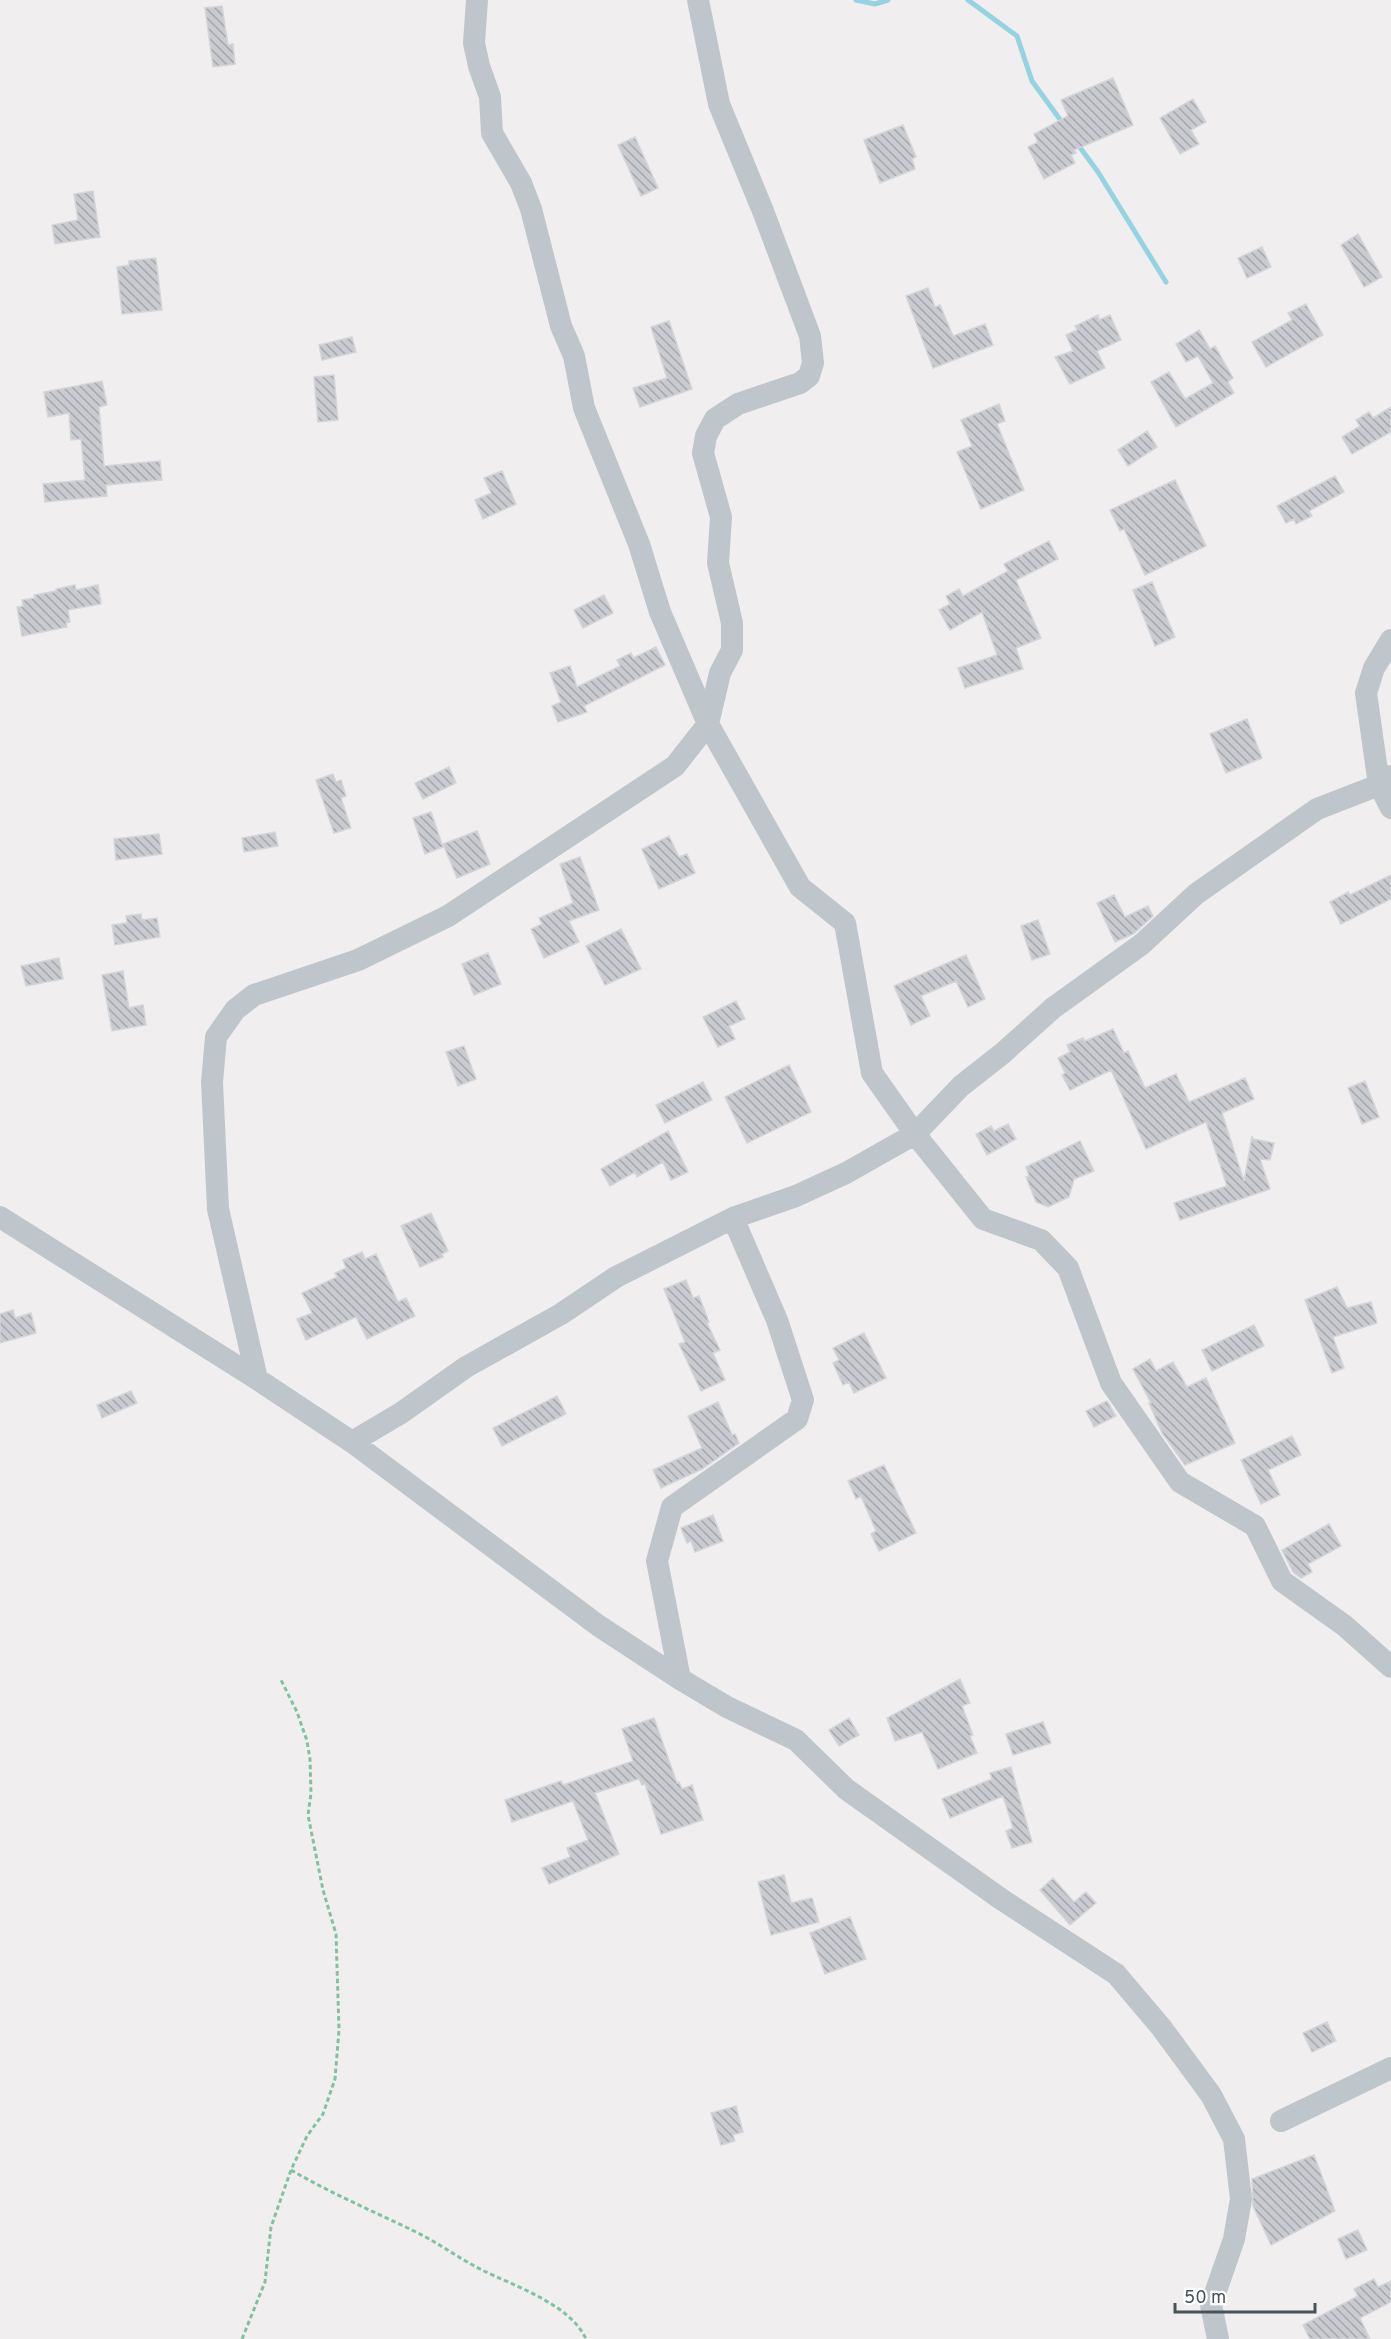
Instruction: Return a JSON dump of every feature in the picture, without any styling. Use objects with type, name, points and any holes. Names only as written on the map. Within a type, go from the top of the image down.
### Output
[{"type":"street","points":[[477,0],[474,43],[490,97],[492,133],[521,183],[531,209],[561,326],[574,356],[584,408],[639,544],[660,612],[708,724],[800,887],[845,923],[872,1072],[915,1134],[983,1219],[1041,1240],[1068,1268],[1111,1383],[1180,1482],[1255,1526],[1282,1581],[1345,1626],[1391,1667]]},
{"type":"street","points":[[257,1379],[218,1209],[212,1082],[216,1037],[235,1010],[254,995],[358,960],[448,916],[675,766],[708,724],[720,673],[732,650],[732,623],[718,563],[721,517],[703,453],[706,436],[715,419],[738,404],[800,383],[809,376],[813,363],[810,336],[763,211],[719,104],[698,0]]},
{"type":"street","points":[[1391,640],[1374,668],[1366,693],[1391,808]]},
{"type":"street","points":[[351,1442],[401,1413],[466,1367],[561,1314],[616,1277],[733,1218],[806,1191],[846,1173],[915,1134],[961,1086],[1003,1053],[1053,1008],[1142,944],[1196,894],[1317,809],[1385,781]]},
{"type":"street","points":[[0,1217],[257,1379],[351,1442],[599,1626],[727,1707],[796,1740],[846,1789],[1001,1899],[1116,1974],[1161,2027],[1211,2095],[1234,2139],[1240,2199],[1234,2239],[1211,2305],[1218,2339]]},
{"type":"street","points":[[680,1679],[657,1561],[672,1507],[797,1419],[802,1400],[777,1320],[733,1218]]},
{"type":"street","points":[[1281,2121],[1391,2068]]},
{"type":"path","points":[[242,2339],[265,2282],[271,2227],[291,2170],[307,2136],[323,2114],[335,2079],[339,2030],[336,1934],[323,1890],[308,1815],[311,1793],[307,1741],[297,1712],[280,1678]]},
{"type":"path","points":[[291,2170],[334,2195],[420,2234],[482,2270],[538,2295],[581,2327],[586,2339]]},
{"type":"building","points":[[222,6],[228,45],[233,44],[235,64],[213,67],[205,8]]},
{"type":"building","points":[[1113,78],[1133,125],[1074,150],[1076,153],[1071,155],[1075,163],[1044,179],[1028,147],[1038,142],[1034,134],[1068,116],[1061,100]]},
{"type":"building","points":[[1193,99],[1206,122],[1191,130],[1199,144],[1180,154],[1160,118]]},
{"type":"building","points":[[903,125],[916,157],[912,159],[915,169],[880,183],[864,140]]},
{"type":"building","points":[[635,137],[658,188],[641,196],[618,145]]},
{"type":"building","points":[[93,191],[100,237],[55,244],[52,225],[78,220],[74,194]]},
{"type":"building","points":[[1358,234],[1382,277],[1364,287],[1341,245]]},
{"type":"building","points":[[1262,247],[1271,267],[1247,278],[1238,258]]},
{"type":"building","points":[[156,258],[162,310],[122,314],[117,267],[129,265],[129,261]]},
{"type":"building","points":[[928,288],[935,307],[940,305],[953,336],[985,324],[993,345],[933,368],[906,296]]},
{"type":"building","points":[[1306,304],[1323,335],[1266,367],[1252,342],[1292,320],[1288,313]]},
{"type":"building","points":[[1098,315],[1099,320],[1110,315],[1121,340],[1097,351],[1105,368],[1070,384],[1055,357],[1073,351],[1066,335],[1077,330],[1075,326]]},
{"type":"building","points":[[669,321],[692,389],[640,407],[633,388],[667,378],[651,327]]},
{"type":"building","points":[[1199,330],[1210,349],[1215,346],[1233,378],[1228,382],[1234,393],[1176,427],[1151,382],[1169,372],[1185,399],[1213,383],[1198,356],[1186,362],[1176,344]]},
{"type":"building","points":[[352,337],[356,352],[322,360],[319,345]]},
{"type":"building","points":[[334,375],[338,420],[318,422],[314,377]]},
{"type":"building","points":[[102,381],[107,405],[99,407],[104,466],[160,461],[162,480],[106,485],[107,496],[45,502],[43,484],[85,480],[81,439],[71,440],[69,413],[48,417],[44,392]]},
{"type":"building","points":[[999,404],[1005,421],[997,424],[1024,490],[981,509],[957,452],[972,446],[961,420]]},
{"type":"building","points":[[1391,407],[1391,432],[1352,454],[1342,437],[1360,426],[1356,420],[1369,412],[1373,418]]},
{"type":"building","points":[[1147,431],[1157,447],[1128,466],[1118,450]]},
{"type":"building","points":[[502,471],[516,504],[483,519],[475,500],[491,493],[484,478]]},
{"type":"building","points":[[1335,476],[1344,492],[1309,511],[1312,516],[1296,524],[1294,519],[1286,523],[1277,506]]},
{"type":"building","points":[[1175,480],[1206,546],[1145,575],[1124,529],[1120,531],[1110,510]]},
{"type":"building","points":[[1049,541],[1058,559],[1016,580],[1041,638],[1016,648],[1023,669],[965,688],[958,668],[997,655],[982,612],[950,630],[939,610],[950,604],[946,596],[959,589],[963,596],[1008,571],[1004,564]]},
{"type":"building","points":[[1152,582],[1175,637],[1155,646],[1133,590]]},
{"type":"building","points":[[75,585],[76,590],[98,585],[101,604],[68,610],[70,622],[66,623],[67,627],[22,636],[17,607],[23,606],[22,600]]},
{"type":"building","points":[[604,595],[613,613],[583,628],[574,610]]},
{"type":"building","points":[[656,647],[665,665],[584,706],[587,712],[558,722],[552,706],[561,702],[550,673],[570,666],[577,687],[620,666],[617,660],[631,653],[633,658]]},
{"type":"building","points":[[1247,719],[1262,758],[1226,773],[1210,734]]},
{"type":"building","points":[[449,767],[456,783],[423,799],[415,783]]},
{"type":"building","points":[[333,774],[336,782],[341,780],[346,796],[341,798],[351,828],[334,833],[316,780]]},
{"type":"building","points":[[431,812],[443,847],[425,854],[413,818]]},
{"type":"building","points":[[477,831],[490,864],[457,878],[443,844]]},
{"type":"building","points":[[275,832],[278,846],[244,852],[242,838]]},
{"type":"building","points":[[159,834],[162,854],[116,860],[114,839]]},
{"type":"building","points":[[669,836],[679,857],[687,854],[695,873],[659,889],[642,849]]},
{"type":"building","points":[[580,857],[599,910],[569,921],[579,942],[544,958],[531,929],[542,924],[539,918],[573,903],[560,864]]},
{"type":"building","points":[[1391,875],[1391,899],[1341,924],[1330,902],[1348,892],[1350,895]]},
{"type":"building","points":[[1114,895],[1125,917],[1148,906],[1153,916],[1133,934],[1115,942],[1097,903]]},
{"type":"building","points":[[141,914],[142,920],[157,918],[160,937],[115,945],[112,925],[127,923],[126,916]]},
{"type":"building","points":[[1038,920],[1050,954],[1032,960],[1021,926]]},
{"type":"building","points":[[621,929],[641,969],[605,985],[586,946]]},
{"type":"building","points":[[488,953],[501,984],[474,995],[462,964]]},
{"type":"building","points":[[966,955],[985,999],[968,1007],[956,981],[921,996],[930,1016],[911,1025],[894,986]]},
{"type":"building","points":[[59,958],[63,979],[26,986],[21,966]]},
{"type":"building","points":[[123,971],[129,1008],[143,1005],[146,1025],[112,1031],[102,975]]},
{"type":"building","points":[[736,1001],[745,1019],[729,1026],[735,1039],[718,1047],[703,1017]]},
{"type":"building","points":[[1113,1029],[1124,1053],[1128,1051],[1145,1088],[1176,1074],[1189,1102],[1245,1078],[1254,1099],[1222,1113],[1244,1181],[1252,1136],[1253,1139],[1274,1143],[1270,1160],[1260,1159],[1270,1189],[1180,1220],[1174,1203],[1227,1186],[1206,1122],[1146,1149],[1111,1070],[1070,1090],[1062,1075],[1065,1073],[1058,1058],[1070,1052],[1067,1045],[1083,1038],[1085,1041]]},
{"type":"building","points":[[464,1046],[476,1079],[458,1086],[446,1052]]},
{"type":"building","points":[[789,1065],[811,1112],[747,1143],[725,1097]]},
{"type":"building","points":[[1365,1081],[1379,1117],[1362,1124],[1348,1088]]},
{"type":"building","points":[[703,1082],[712,1100],[665,1123],[656,1105]]},
{"type":"building","points":[[1008,1124],[1016,1139],[987,1155],[976,1134],[991,1126],[994,1131]]},
{"type":"building","points":[[668,1131],[688,1172],[671,1180],[663,1162],[637,1177],[635,1172],[610,1186],[601,1169]]},
{"type":"building","points":[[1080,1141],[1094,1171],[1074,1179],[1069,1197],[1048,1207],[1036,1202],[1026,1177],[1029,1176],[1026,1167]]},
{"type":"building","points":[[431,1213],[448,1251],[442,1254],[443,1257],[420,1267],[401,1226]]},
{"type":"building","points":[[362,1252],[365,1259],[376,1254],[398,1302],[406,1298],[415,1316],[367,1339],[356,1317],[306,1340],[297,1319],[312,1313],[302,1293],[337,1277],[335,1273],[346,1268],[343,1260]]},
{"type":"building","points":[[686,1280],[693,1298],[699,1296],[709,1322],[707,1323],[720,1350],[713,1353],[725,1380],[701,1391],[679,1344],[685,1342],[664,1289]]},
{"type":"building","points":[[1337,1287],[1347,1308],[1371,1302],[1377,1323],[1333,1337],[1344,1368],[1332,1373],[1305,1300]]},
{"type":"building","points":[[13,1310],[15,1318],[31,1313],[36,1333],[0,1343],[0,1314]]},
{"type":"building","points":[[1254,1325],[1264,1346],[1212,1371],[1202,1350]]},
{"type":"building","points":[[864,1333],[886,1378],[854,1393],[849,1382],[843,1385],[833,1363],[839,1360],[833,1348]]},
{"type":"building","points":[[1150,1359],[1156,1371],[1173,1362],[1187,1387],[1206,1378],[1235,1443],[1185,1465],[1162,1433],[1149,1403],[1151,1403],[1133,1369]]},
{"type":"building","points":[[131,1391],[137,1403],[102,1418],[97,1405]]},
{"type":"building","points":[[557,1396],[566,1414],[502,1446],[493,1428]]},
{"type":"building","points":[[1107,1401],[1116,1416],[1094,1427],[1086,1411]]},
{"type":"building","points":[[718,1402],[732,1435],[735,1434],[739,1443],[702,1469],[661,1488],[653,1470],[702,1448],[688,1416]]},
{"type":"building","points":[[1292,1436],[1301,1455],[1268,1470],[1280,1495],[1261,1504],[1241,1460]]},
{"type":"building","points":[[884,1465],[916,1533],[879,1551],[871,1534],[876,1531],[861,1496],[856,1499],[848,1481]]},
{"type":"building","points":[[713,1515],[723,1541],[695,1552],[691,1541],[687,1543],[681,1528]]},
{"type":"building","points":[[1329,1524],[1341,1546],[1308,1564],[1312,1572],[1301,1578],[1293,1572],[1282,1550]]},
{"type":"building","points":[[960,1679],[970,1703],[962,1706],[977,1753],[938,1769],[922,1732],[895,1741],[887,1718]]},
{"type":"building","points":[[654,1718],[677,1783],[679,1782],[682,1789],[692,1785],[703,1820],[661,1834],[645,1784],[642,1785],[639,1779],[595,1793],[619,1854],[549,1884],[542,1868],[570,1857],[567,1848],[588,1840],[573,1801],[512,1822],[505,1800],[561,1781],[563,1785],[633,1761],[622,1729]]},
{"type":"building","points":[[849,1718],[859,1735],[839,1746],[829,1730]]},
{"type":"building","points":[[1043,1722],[1051,1743],[1013,1755],[1006,1734]]},
{"type":"building","points":[[1011,1767],[1032,1842],[1012,1848],[1006,1831],[1013,1828],[1003,1796],[950,1818],[942,1799],[992,1779],[990,1773]]},
{"type":"building","points":[[784,1875],[791,1903],[812,1898],[819,1922],[771,1935],[758,1882]]},
{"type":"building","points":[[1053,1878],[1074,1902],[1086,1892],[1096,1903],[1070,1925],[1040,1890]]},
{"type":"building","points":[[850,1917],[866,1959],[825,1974],[810,1933]]},
{"type":"building","points":[[1327,2022],[1336,2041],[1312,2052],[1303,2033]]},
{"type":"building","points":[[736,2106],[743,2132],[733,2135],[735,2141],[721,2145],[711,2113]]},
{"type":"building","points":[[1314,2155],[1335,2211],[1271,2245],[1253,2206],[1252,2179]]},
{"type":"building","points":[[1358,2230],[1367,2250],[1346,2259],[1338,2239]]},
{"type":"building","points":[[1374,2279],[1378,2287],[1391,2281],[1391,2302],[1360,2318],[1370,2339],[1310,2339],[1303,2325],[1358,2296],[1354,2289]]},
{"type":"waterway","points":[[856,0],[875,4],[888,0]]},
{"type":"waterway","points":[[968,0],[1017,36],[1032,81],[1064,125]]},
{"type":"waterway","points":[[1076,142],[1098,172],[1166,282]]}]
